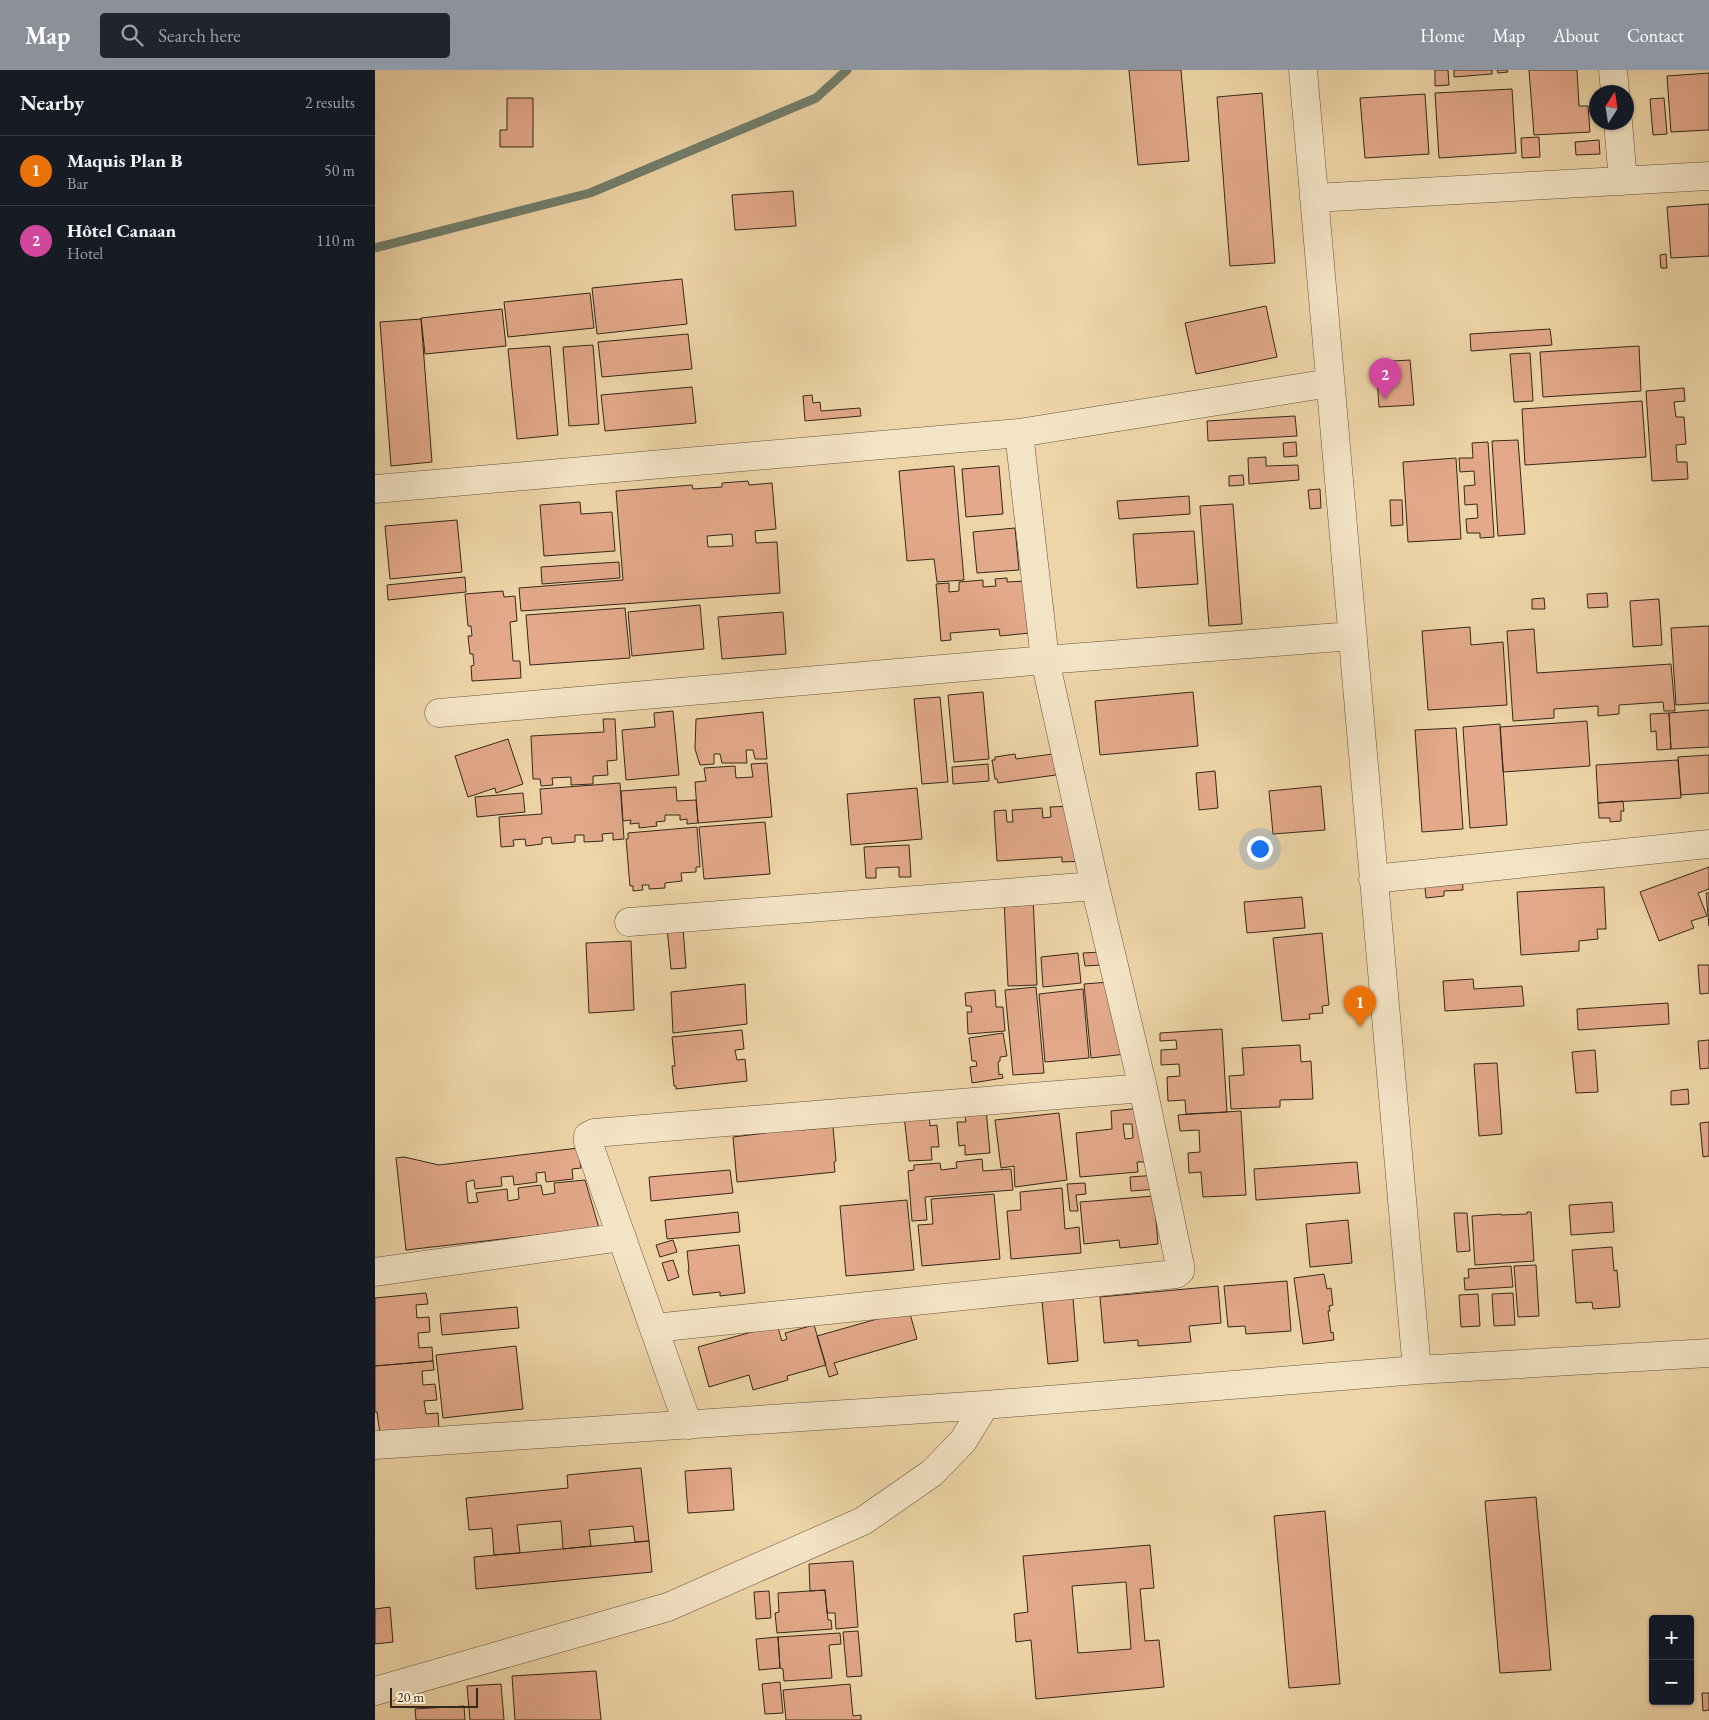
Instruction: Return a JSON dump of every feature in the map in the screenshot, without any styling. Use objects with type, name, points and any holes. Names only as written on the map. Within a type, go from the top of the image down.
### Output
[{"type":"street","points":[[1303,70],[1417,1370]]},
{"type":"street","points":[[1613,70],[1614,85]]},
{"type":"street","points":[[1619,130],[1623,181]]},
{"type":"street","points":[[1314,198],[1709,176]]},
{"type":"street","points":[[375,489],[1019,433],[1330,383]]},
{"type":"street","points":[[654,1328],[1176,1274],[1180,1271],[1181,1266],[1143,1088],[1095,886],[1045,660],[1019,433]]},
{"type":"street","points":[[439,713],[1045,660],[1352,636]]},
{"type":"street","points":[[1373,879],[1709,844]]},
{"type":"street","points":[[629,922],[1095,886]]},
{"type":"street","points":[[688,1424],[588,1142],[588,1136],[594,1133],[1143,1088]]},
{"type":"street","points":[[375,1272],[622,1237]]},
{"type":"street","points":[[375,1445],[985,1405],[1417,1370],[1709,1353]]},
{"type":"street","points":[[375,1691],[668,1607],[863,1521],[932,1473],[963,1441],[985,1405]]},
{"type":"building","points":[[1129,70],[1181,70],[1189,161],[1138,165]]},
{"type":"building","points":[[1435,70],[1448,70],[1449,85],[1435,86]]},
{"type":"building","points":[[1454,70],[1492,70],[1492,74],[1454,77]]},
{"type":"building","points":[[1497,70],[1507,70],[1508,72],[1498,73]]},
{"type":"building","points":[[1529,70],[1577,70],[1579,106],[1588,106],[1590,132],[1534,135]]},
{"type":"building","points":[[1709,73],[1709,130],[1671,132],[1667,76]]},
{"type":"building","points":[[1512,89],[1516,153],[1439,158],[1435,93]]},
{"type":"building","points":[[1262,93],[1275,263],[1230,266],[1217,97]]},
{"type":"building","points":[[1425,94],[1429,154],[1365,158],[1360,98]]},
{"type":"building","points":[[507,98],[533,98],[533,147],[500,147],[500,130],[507,130]]},
{"type":"building","points":[[1664,98],[1667,134],[1653,135],[1650,99]]},
{"type":"building","points":[[1539,137],[1540,157],[1522,158],[1521,138]]},
{"type":"building","points":[[1599,140],[1600,154],[1576,155],[1575,142]]},
{"type":"building","points":[[793,191],[796,226],[735,230],[732,195]]},
{"type":"building","points":[[1709,204],[1709,256],[1671,258],[1667,207]]},
{"type":"building","points":[[1666,254],[1667,268],[1661,268],[1660,255]]},
{"type":"building","points":[[682,279],[687,324],[597,334],[592,288]]},
{"type":"building","points":[[590,293],[594,328],[508,337],[504,302]]},
{"type":"building","points":[[1266,306],[1277,357],[1196,374],[1185,323]]},
{"type":"building","points":[[502,309],[506,346],[425,354],[421,318]]},
{"type":"building","points":[[421,319],[432,462],[391,466],[380,322]]},
{"type":"building","points":[[1550,329],[1552,345],[1471,351],[1470,334]]},
{"type":"building","points":[[688,334],[692,369],[602,377],[598,342]]},
{"type":"building","points":[[593,345],[599,424],[569,426],[563,347]]},
{"type":"building","points":[[550,346],[558,435],[517,439],[508,349]]},
{"type":"building","points":[[1639,346],[1641,391],[1543,397],[1540,352]]},
{"type":"building","points":[[1530,353],[1533,401],[1514,402],[1510,354]]},
{"type":"building","points":[[1410,360],[1414,405],[1379,407],[1376,362]]},
{"type":"building","points":[[692,387],[696,423],[605,431],[601,395]]},
{"type":"building","points":[[1684,388],[1685,401],[1674,402],[1676,417],[1684,417],[1686,444],[1676,445],[1677,462],[1687,462],[1688,479],[1652,481],[1646,391]]},
{"type":"building","points":[[812,395],[813,403],[820,402],[821,411],[860,408],[861,416],[805,421],[803,396]]},
{"type":"building","points":[[1642,401],[1646,457],[1525,465],[1522,409]]},
{"type":"building","points":[[1295,416],[1297,436],[1208,441],[1207,421]]},
{"type":"building","points":[[1518,440],[1525,534],[1498,536],[1492,441]]},
{"type":"building","points":[[1296,442],[1297,456],[1284,457],[1283,443]]},
{"type":"building","points":[[1488,442],[1494,537],[1480,538],[1480,533],[1467,533],[1466,519],[1478,518],[1477,504],[1465,505],[1464,486],[1475,485],[1474,471],[1460,472],[1459,458],[1473,458],[1472,443]]},
{"type":"building","points":[[1266,457],[1266,466],[1298,465],[1299,480],[1249,484],[1248,458]]},
{"type":"building","points":[[1456,458],[1461,539],[1408,542],[1403,462]]},
{"type":"building","points":[[954,466],[964,580],[937,582],[934,559],[907,561],[899,471]]},
{"type":"building","points":[[999,466],[1003,514],[966,517],[962,469]]},
{"type":"building","points":[[1243,475],[1244,485],[1229,486],[1229,476]]},
{"type":"building","points":[[748,481],[749,485],[772,483],[776,529],[755,531],[756,543],[777,542],[780,593],[521,611],[519,588],[623,580],[616,491],[692,485],[693,489],[722,487],[722,483]],"holes":[[[732,534],[733,546],[708,547],[707,536]]]},
{"type":"building","points":[[1320,489],[1321,508],[1310,509],[1308,490]]},
{"type":"building","points":[[1189,496],[1190,514],[1119,519],[1117,501]]},
{"type":"building","points":[[1390,500],[1402,500],[1403,525],[1391,526]]},
{"type":"building","points":[[580,502],[581,514],[612,512],[615,551],[544,556],[540,505]]},
{"type":"building","points":[[1233,504],[1242,624],[1209,626],[1200,506]]},
{"type":"building","points":[[457,520],[462,572],[390,579],[385,526]]},
{"type":"building","points":[[1015,528],[1019,570],[977,573],[973,532]]},
{"type":"building","points":[[1194,531],[1198,584],[1137,588],[1133,534]]},
{"type":"building","points":[[619,562],[620,578],[542,584],[541,567]]},
{"type":"building","points":[[465,577],[466,592],[388,600],[387,585]]},
{"type":"building","points":[[1007,578],[1007,582],[1025,581],[1030,633],[1000,636],[999,629],[950,633],[951,640],[941,641],[936,584],[949,583],[949,592],[959,591],[959,582],[983,580],[983,587],[996,586],[995,579]]},
{"type":"building","points":[[503,591],[504,597],[515,596],[517,621],[510,622],[513,661],[520,661],[521,678],[472,681],[471,666],[474,665],[473,654],[470,654],[468,636],[472,636],[471,626],[468,626],[465,594]]},
{"type":"building","points":[[1607,593],[1608,607],[1588,608],[1587,594]]},
{"type":"building","points":[[1544,598],[1545,609],[1532,609],[1532,599]]},
{"type":"building","points":[[1659,599],[1662,645],[1633,647],[1630,601]]},
{"type":"building","points":[[700,605],[704,649],[632,656],[628,612]]},
{"type":"building","points":[[625,608],[630,658],[530,665],[526,615]]},
{"type":"building","points":[[783,612],[786,654],[722,659],[718,617]]},
{"type":"building","points":[[1709,626],[1709,703],[1676,705],[1671,628]]},
{"type":"building","points":[[1470,627],[1471,645],[1503,642],[1507,705],[1428,710],[1422,631]]},
{"type":"building","points":[[1534,629],[1537,673],[1671,664],[1675,711],[1664,711],[1663,702],[1619,705],[1619,714],[1598,716],[1598,706],[1554,709],[1554,718],[1513,721],[1507,631]]},
{"type":"building","points":[[983,692],[989,759],[954,762],[948,695]]},
{"type":"building","points":[[1193,692],[1198,746],[1100,755],[1095,701]]},
{"type":"building","points":[[940,697],[948,782],[922,784],[914,699]]},
{"type":"building","points":[[1709,710],[1709,747],[1671,749],[1669,713]]},
{"type":"building","points":[[673,711],[679,775],[626,780],[622,730],[655,727],[654,713]]},
{"type":"building","points":[[763,712],[767,759],[755,759],[753,750],[746,750],[747,763],[722,763],[720,754],[714,754],[714,764],[700,765],[695,749],[696,719]]},
{"type":"building","points":[[1669,713],[1671,749],[1657,750],[1656,731],[1651,732],[1650,714]]},
{"type":"building","points":[[603,719],[615,719],[617,760],[607,761],[608,775],[593,776],[593,784],[571,785],[571,777],[552,778],[553,785],[541,786],[540,779],[533,779],[531,736],[604,732]]},
{"type":"building","points":[[1587,721],[1590,766],[1503,772],[1500,727]]},
{"type":"building","points":[[1500,724],[1507,825],[1470,828],[1463,727]]},
{"type":"building","points":[[1456,728],[1463,829],[1422,832],[1415,730]]},
{"type":"building","points":[[508,739],[523,784],[496,793],[495,788],[468,797],[455,756]]},
{"type":"building","points":[[1060,753],[1063,774],[998,783],[997,779],[995,779],[992,760],[995,760],[995,757],[1015,754],[1016,759]]},
{"type":"building","points":[[1709,755],[1709,793],[1681,795],[1678,757]]},
{"type":"building","points":[[1678,760],[1681,798],[1598,803],[1596,765]]},
{"type":"building","points":[[767,763],[772,817],[698,823],[695,782],[706,781],[704,768],[735,766],[736,778],[753,777],[751,764]]},
{"type":"building","points":[[988,764],[989,781],[953,784],[952,767]]},
{"type":"building","points":[[1215,771],[1218,808],[1199,810],[1196,773]]},
{"type":"building","points":[[620,783],[624,839],[613,840],[613,833],[602,834],[603,841],[584,842],[584,835],[575,835],[575,842],[552,844],[551,837],[542,838],[542,844],[526,846],[525,839],[513,840],[514,846],[501,847],[499,817],[542,814],[540,789]]},
{"type":"building","points":[[1321,786],[1325,830],[1273,834],[1269,791]]},
{"type":"building","points":[[676,787],[677,801],[696,800],[698,823],[687,824],[687,819],[680,820],[680,815],[665,815],[665,821],[656,822],[657,826],[639,828],[639,823],[630,824],[631,820],[623,821],[621,791]]},
{"type":"building","points":[[917,788],[922,839],[851,845],[847,794]]},
{"type":"building","points":[[523,793],[525,812],[477,817],[475,797]]},
{"type":"building","points":[[1623,801],[1624,811],[1621,811],[1621,821],[1610,822],[1610,818],[1599,818],[1598,803]]},
{"type":"building","points":[[1073,806],[1087,861],[1062,862],[1062,857],[997,861],[994,811],[1006,810],[1007,822],[1013,822],[1012,810],[1042,808],[1043,818],[1051,817],[1050,807]]},
{"type":"building","points":[[765,822],[770,874],[704,879],[699,827]]},
{"type":"building","points":[[697,827],[700,867],[696,867],[696,872],[681,873],[682,881],[665,883],[665,888],[649,889],[649,885],[642,885],[643,890],[633,891],[633,886],[630,886],[626,839],[628,839],[628,833]]},
{"type":"building","points":[[909,845],[911,877],[899,877],[899,867],[876,868],[876,878],[866,878],[864,847]]},
{"type":"building","points":[[1709,867],[1709,889],[1698,893],[1707,916],[1691,921],[1694,928],[1659,941],[1640,892]]},
{"type":"building","points":[[1462,875],[1463,890],[1444,891],[1444,896],[1426,898],[1424,877]]},
{"type":"building","points":[[1604,887],[1606,929],[1597,929],[1598,939],[1579,941],[1579,951],[1521,955],[1517,892]]},
{"type":"building","points":[[1706,893],[1709,893],[1709,926]]},
{"type":"building","points":[[1033,897],[1037,985],[1008,986],[1004,899]]},
{"type":"building","points":[[1302,897],[1305,928],[1247,933],[1244,902]]},
{"type":"building","points":[[683,927],[686,968],[671,969],[667,928]]},
{"type":"building","points":[[1322,933],[1329,1005],[1322,1006],[1323,1013],[1309,1014],[1310,1019],[1282,1021],[1273,938]]},
{"type":"building","points":[[631,941],[634,1010],[589,1013],[586,943]]},
{"type":"building","points":[[1101,952],[1102,965],[1085,966],[1083,953]]},
{"type":"building","points":[[1078,953],[1081,983],[1043,987],[1041,957]]},
{"type":"building","points":[[1698,965],[1709,965],[1709,993],[1700,994]]},
{"type":"building","points":[[1473,979],[1474,989],[1522,986],[1524,1006],[1445,1011],[1443,981]]},
{"type":"building","points":[[1109,982],[1126,1054],[1091,1058],[1084,984]]},
{"type":"building","points":[[745,984],[747,1024],[673,1033],[671,992]]},
{"type":"building","points":[[1036,987],[1044,1073],[1013,1075],[1005,990]]},
{"type":"building","points":[[1083,989],[1089,1058],[1045,1062],[1039,994]]},
{"type":"building","points":[[995,990],[996,1007],[1003,1007],[1005,1031],[968,1034],[967,1012],[972,1012],[971,1006],[966,1006],[965,993]]},
{"type":"building","points":[[1668,1003],[1669,1024],[1578,1030],[1577,1009]]},
{"type":"building","points":[[1222,1029],[1227,1112],[1186,1114],[1185,1100],[1168,1101],[1167,1077],[1180,1076],[1179,1064],[1161,1065],[1161,1050],[1177,1049],[1176,1040],[1160,1041],[1160,1033]]},
{"type":"building","points":[[742,1030],[744,1049],[735,1050],[737,1060],[745,1059],[747,1081],[676,1089],[672,1066],[675,1066],[672,1037]]},
{"type":"building","points":[[1003,1033],[1007,1056],[1000,1057],[998,1062],[999,1075],[1002,1074],[1003,1078],[972,1083],[970,1067],[977,1066],[976,1061],[972,1061],[969,1038]]},
{"type":"building","points":[[1709,1040],[1709,1068],[1700,1069],[1698,1041]]},
{"type":"building","points":[[1300,1045],[1301,1062],[1311,1061],[1313,1099],[1280,1100],[1280,1107],[1231,1109],[1229,1076],[1244,1075],[1242,1048]]},
{"type":"building","points":[[1595,1050],[1598,1092],[1576,1093],[1572,1052]]},
{"type":"building","points":[[1497,1063],[1502,1134],[1479,1136],[1474,1064]]},
{"type":"building","points":[[1688,1089],[1689,1104],[1671,1105],[1671,1091]]},
{"type":"building","points":[[1141,1108],[1146,1162],[1137,1162],[1138,1172],[1080,1177],[1076,1133],[1112,1129],[1111,1111]],"holes":[[[1123,1124],[1132,1124],[1133,1138],[1125,1139]]]},
{"type":"building","points":[[986,1109],[990,1153],[965,1155],[965,1145],[959,1146],[957,1122],[966,1122],[964,1111]]},
{"type":"building","points":[[1241,1111],[1246,1195],[1203,1197],[1201,1172],[1189,1173],[1188,1153],[1200,1152],[1199,1130],[1180,1131],[1178,1115]]},
{"type":"building","points":[[929,1113],[930,1126],[937,1125],[939,1147],[931,1147],[932,1160],[909,1161],[904,1115]]},
{"type":"building","points":[[1059,1113],[1067,1180],[1015,1187],[1014,1166],[1001,1168],[995,1120]]},
{"type":"building","points":[[801,1120],[802,1130],[833,1127],[835,1172],[737,1182],[733,1137],[766,1133],[765,1123]]},
{"type":"building","points":[[1709,1122],[1709,1156],[1703,1157],[1700,1123]]},
{"type":"building","points":[[578,1148],[581,1168],[572,1169],[573,1179],[546,1182],[545,1172],[536,1173],[537,1182],[514,1185],[513,1176],[501,1177],[502,1186],[475,1189],[474,1180],[466,1182],[468,1203],[478,1202],[476,1193],[507,1189],[508,1201],[519,1199],[518,1188],[541,1185],[543,1195],[555,1193],[554,1183],[585,1180],[599,1228],[406,1250],[396,1158],[404,1157],[439,1165]]},
{"type":"building","points":[[982,1159],[983,1171],[1011,1169],[1013,1190],[925,1197],[927,1220],[912,1221],[908,1171],[914,1170],[914,1165],[940,1163],[941,1170],[957,1168],[956,1162]]},
{"type":"building","points":[[1357,1162],[1360,1193],[1256,1200],[1254,1169]]},
{"type":"building","points":[[730,1170],[733,1193],[651,1201],[649,1177]]},
{"type":"building","points":[[1157,1175],[1158,1189],[1131,1191],[1130,1177]]},
{"type":"building","points":[[1085,1183],[1086,1194],[1076,1195],[1078,1211],[1070,1211],[1067,1184]]},
{"type":"building","points":[[1062,1188],[1065,1229],[1079,1227],[1081,1253],[1011,1259],[1007,1211],[1021,1210],[1020,1192]]},
{"type":"building","points":[[994,1194],[1000,1259],[922,1266],[918,1225],[933,1224],[931,1199]]},
{"type":"building","points":[[1154,1196],[1158,1244],[1120,1248],[1119,1240],[1084,1244],[1080,1202]]},
{"type":"building","points":[[907,1200],[914,1270],[846,1276],[840,1206]]},
{"type":"building","points":[[1612,1202],[1614,1232],[1571,1235],[1569,1205]]},
{"type":"building","points":[[738,1212],[740,1232],[667,1239],[665,1220]]},
{"type":"building","points":[[1527,1212],[1531,1212],[1534,1261],[1475,1265],[1472,1216],[1527,1214]]},
{"type":"building","points":[[1454,1213],[1467,1213],[1470,1251],[1457,1252]]},
{"type":"building","points":[[1348,1220],[1352,1263],[1310,1267],[1306,1224]]},
{"type":"building","points":[[673,1240],[677,1252],[660,1257],[656,1245]]},
{"type":"building","points":[[739,1245],[745,1293],[720,1296],[720,1292],[693,1295],[688,1270],[687,1251]]},
{"type":"building","points":[[1612,1247],[1614,1271],[1617,1270],[1620,1307],[1593,1309],[1592,1302],[1576,1303],[1572,1250]]},
{"type":"building","points":[[673,1260],[679,1277],[668,1281],[662,1263]]},
{"type":"building","points":[[1536,1265],[1539,1316],[1518,1317],[1514,1266]]},
{"type":"building","points":[[1511,1266],[1513,1287],[1465,1290],[1464,1278],[1469,1278],[1468,1269]]},
{"type":"building","points":[[1324,1274],[1327,1289],[1331,1288],[1333,1305],[1329,1306],[1330,1311],[1328,1311],[1331,1333],[1333,1332],[1334,1340],[1303,1344],[1294,1278]]},
{"type":"building","points":[[1287,1281],[1291,1331],[1246,1334],[1245,1326],[1228,1327],[1224,1286]]},
{"type":"building","points":[[1218,1286],[1221,1323],[1189,1326],[1191,1342],[1138,1346],[1138,1340],[1104,1343],[1100,1297]]},
{"type":"building","points":[[426,1293],[428,1304],[416,1305],[417,1318],[429,1317],[430,1332],[418,1333],[419,1348],[432,1347],[433,1361],[375,1366],[375,1298]]},
{"type":"building","points":[[1513,1293],[1515,1325],[1494,1326],[1492,1294]]},
{"type":"building","points":[[1478,1294],[1480,1326],[1461,1327],[1459,1295]]},
{"type":"building","points":[[1073,1298],[1078,1361],[1048,1364],[1042,1301]]},
{"type":"building","points":[[517,1307],[519,1328],[442,1335],[440,1314]]},
{"type":"building","points":[[909,1310],[917,1339],[834,1363],[838,1374],[829,1377],[817,1336]]},
{"type":"building","points":[[777,1325],[782,1341],[787,1339],[785,1333],[814,1325],[826,1365],[787,1376],[788,1380],[753,1390],[749,1375],[709,1387],[698,1347]]},
{"type":"building","points":[[516,1346],[523,1409],[443,1418],[436,1355]]},
{"type":"building","points":[[433,1361],[434,1370],[422,1371],[423,1385],[435,1384],[437,1400],[424,1401],[426,1414],[438,1413],[439,1430],[380,1434],[377,1412],[375,1412],[375,1366]]},
{"type":"building","points":[[641,1468],[649,1541],[635,1542],[633,1526],[589,1530],[591,1546],[563,1549],[561,1521],[517,1525],[520,1553],[494,1555],[492,1528],[469,1530],[466,1498],[568,1488],[567,1475]]},
{"type":"building","points":[[731,1468],[734,1510],[688,1513],[685,1471]]},
{"type":"building","points":[[1536,1497],[1551,1670],[1500,1673],[1485,1501]]},
{"type":"building","points":[[1325,1511],[1340,1684],[1289,1688],[1274,1516]]},
{"type":"building","points":[[649,1541],[652,1572],[476,1589],[474,1557]]},
{"type":"building","points":[[1150,1545],[1154,1588],[1140,1589],[1145,1641],[1159,1640],[1164,1687],[1036,1699],[1031,1640],[1016,1642],[1014,1614],[1028,1612],[1023,1556]],"holes":[[[1126,1582],[1131,1649],[1078,1653],[1072,1586]]]},
{"type":"building","points":[[853,1561],[858,1627],[836,1629],[835,1613],[827,1613],[825,1590],[810,1591],[809,1564]]},
{"type":"building","points":[[825,1590],[828,1620],[831,1620],[832,1629],[777,1633],[775,1613],[779,1612],[778,1593]]},
{"type":"building","points":[[769,1591],[771,1618],[756,1619],[754,1592]]},
{"type":"building","points":[[390,1607],[393,1642],[375,1644],[375,1609]]},
{"type":"building","points":[[858,1631],[862,1676],[847,1677],[843,1632]]},
{"type":"building","points":[[840,1633],[841,1644],[829,1645],[832,1678],[784,1681],[783,1669],[780,1668],[778,1637]]},
{"type":"building","points":[[778,1637],[780,1668],[759,1670],[756,1639]]},
{"type":"building","points":[[596,1671],[601,1720],[515,1720],[512,1676]]},
{"type":"building","points":[[780,1682],[783,1713],[765,1714],[762,1684]]},
{"type":"building","points":[[501,1684],[504,1720],[470,1720],[467,1686]]},
{"type":"building","points":[[850,1684],[853,1716],[861,1715],[861,1720],[786,1720],[783,1690]]},
{"type":"building","points":[[1702,1693],[1709,1693],[1709,1710],[1703,1711]]},
{"type":"building","points":[[464,1706],[465,1720],[416,1720],[415,1709]]},
{"type":"waterway","points":[[375,248],[590,193],[816,98],[847,70]]},
{"type":"place","name":"Hôtel Canaan","points":[[1385,399]]},
{"type":"place","name":"Maquis Plan B","points":[[1360,1027]]}]
